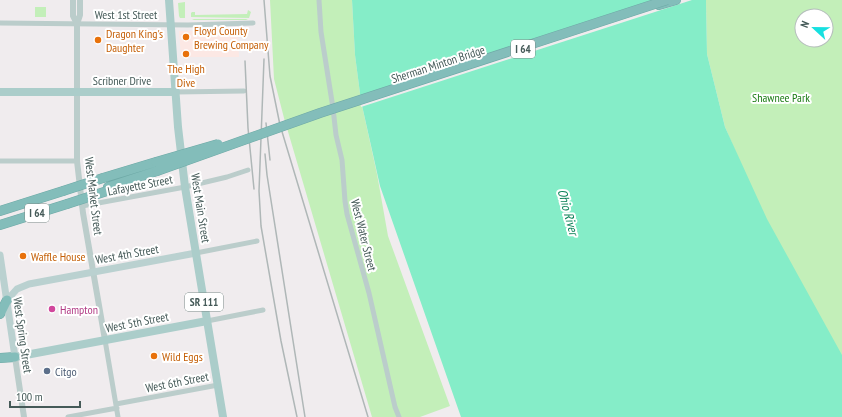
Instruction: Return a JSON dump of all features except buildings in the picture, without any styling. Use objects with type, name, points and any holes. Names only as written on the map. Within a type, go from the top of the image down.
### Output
[{"type":"highway","points":[[157,169],[320,113],[666,0]]},
{"type":"highway","name":"Sherman Minton Bridge","points":[[157,169],[208,146],[275,129],[675,0]]},
{"type":"highway","name":"Sherman Minton Bridge","points":[[157,169],[216,153],[275,129],[675,0]]},
{"type":"highway","name":"I 64","points":[[3,210],[103,178],[157,169]]},
{"type":"highway","name":"I 64","points":[[3,222],[109,188],[157,169]]},
{"type":"highway","points":[[0,314],[7,300]]},
{"type":"highway","points":[[0,358],[15,357]]},
{"type":"main road","name":"West Main Street","points":[[169,0],[185,187],[223,417]]},
{"type":"main road","name":"Scribner Drive","points":[[0,92],[176,92]]},
{"type":"main road","name":"West 4th Street","points":[[7,300],[15,291],[26,285],[196,253]]},
{"type":"main road","name":"West Spring Street","points":[[0,256],[15,357]]},
{"type":"main road","name":"West 5th Street","points":[[15,357],[207,321]]},
{"type":"street","points":[[73,0],[72,16],[76,24]]},
{"type":"street","name":"West Market Street","points":[[80,0],[80,15],[76,24],[78,161],[82,206],[118,417]]},
{"type":"street","name":"West Water Street","points":[[319,0],[321,32],[336,135],[342,160],[347,214],[369,293],[399,417]]},
{"type":"street","name":"West 1st Street","points":[[0,23],[253,24]]},
{"type":"street","name":"Scribner Drive","points":[[176,92],[244,91]]},
{"type":"street","points":[[0,161],[78,161]]},
{"type":"street","name":"Lafayette Street","points":[[82,206],[185,187],[227,177],[248,170]]},
{"type":"street","name":"West 4th Street","points":[[196,253],[257,241]]},
{"type":"street","name":"West 5th Street","points":[[207,321],[263,310]]},
{"type":"street","name":"West Spring Street","points":[[15,357],[24,417]]},
{"type":"street","name":"West 6th Street","points":[[68,417],[218,385]]},
{"type":"shaded area","points":[[238,30],[239,57],[181,57],[179,31]]},
{"type":"green space","points":[[270,0],[352,0],[355,55],[361,101],[377,174],[388,236],[450,406],[420,417],[372,417],[284,118],[274,79]]},
{"type":"green space","name":"Shawnee Park","points":[[706,0],[842,0],[842,381],[809,322],[725,127],[707,54]]},
{"type":"green space","points":[[185,2],[185,18],[180,18],[178,3]]},
{"type":"green space","points":[[35,7],[46,7],[46,17],[35,17]]},
{"type":"green space","points":[[248,10],[251,12],[249,18],[191,17],[192,12],[195,12],[195,15],[247,14]]},
{"type":"green space","points":[[192,19],[248,19],[194,20]]},
{"type":"water","name":"Ohio River","points":[[352,0],[706,0],[707,54],[725,127],[767,219],[842,355],[842,417],[461,417],[380,186],[361,101],[355,55]]},
{"type":"pier","points":[[660,0],[692,0],[361,107],[359,97]]},
{"type":"railway","points":[[264,0],[270,76],[280,125],[368,417]]},
{"type":"railway","points":[[264,59],[259,191],[261,226],[281,341],[297,417]]},
{"type":"railway","points":[[245,61],[248,128],[254,189]]},
{"type":"railway","points":[[266,123],[270,160]]},
{"type":"railway","points":[[265,154],[305,417]]},
{"type":"place","name":"Floyd County Brewing Company","points":[[186,37]]},
{"type":"place","name":"Dragon King's Daughter","points":[[98,40]]},
{"type":"place","name":"The High Dive","points":[[186,54]]},
{"type":"place","name":"Waffle House","points":[[23,256]]},
{"type":"place","name":"Hampton","points":[[52,309]]},
{"type":"place","name":"Wild Eggs","points":[[154,356]]},
{"type":"place","name":"Citgo","points":[[47,371]]}]
